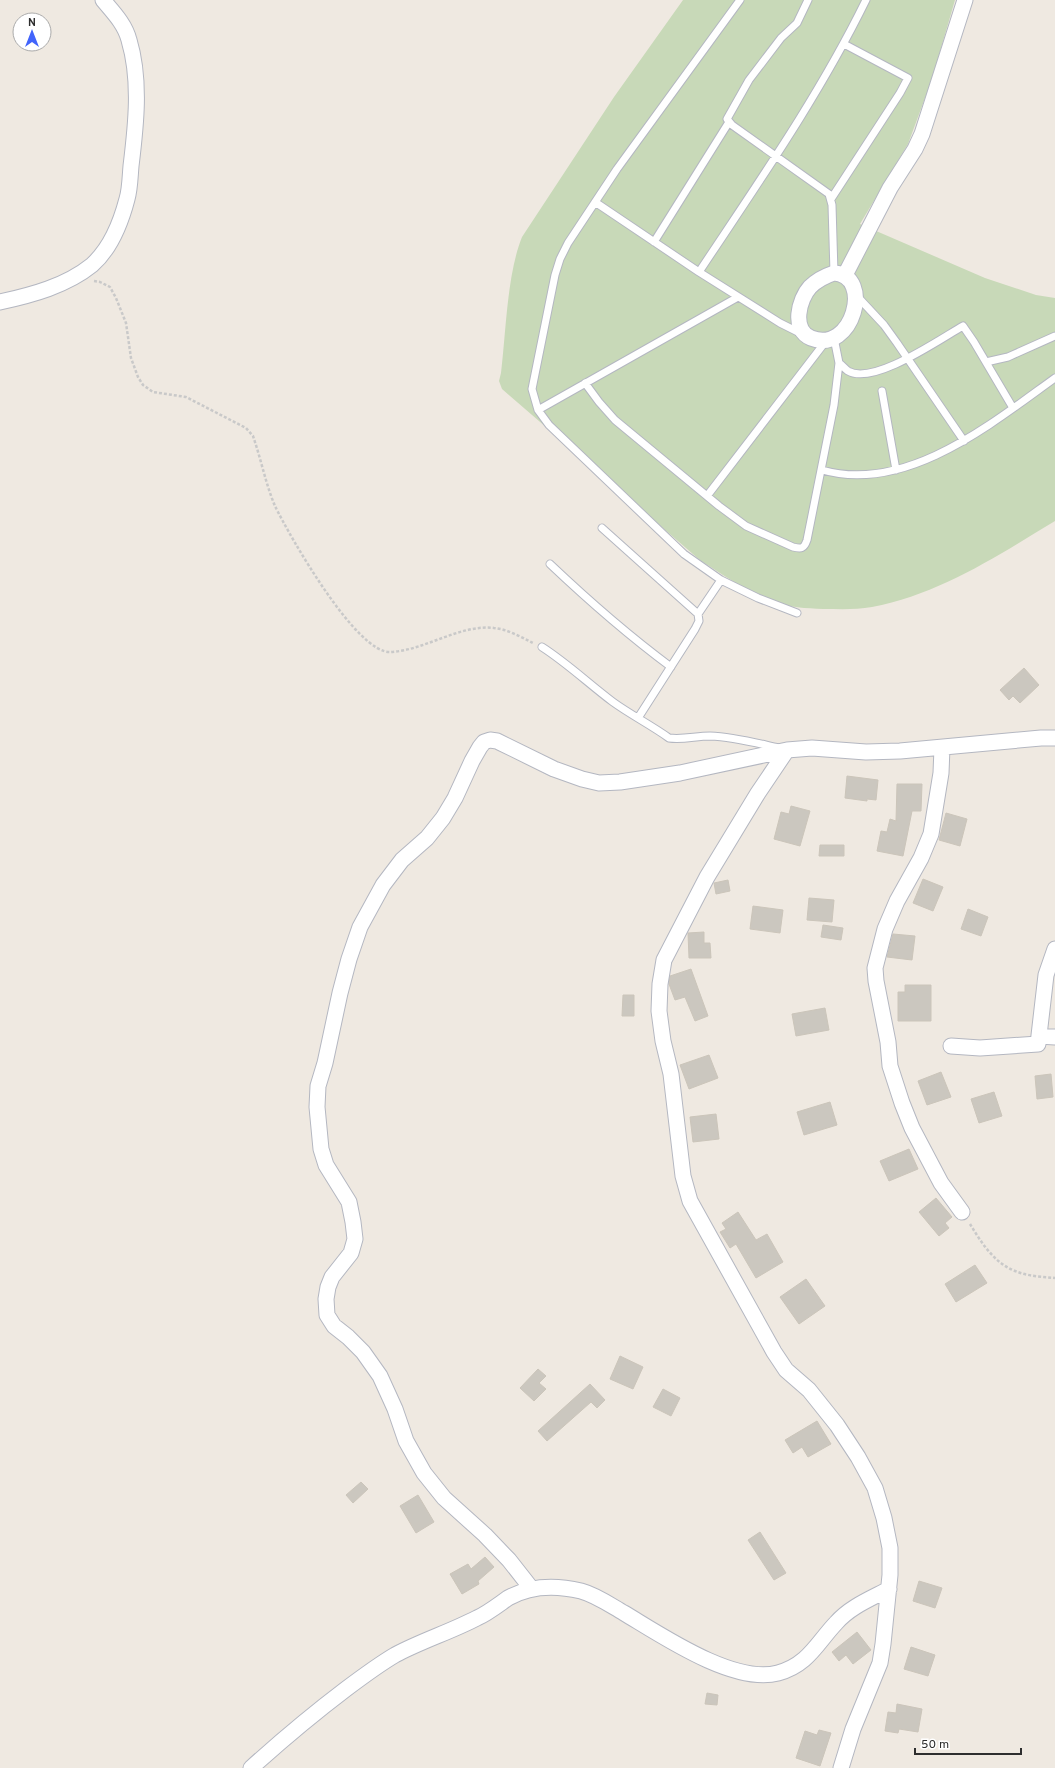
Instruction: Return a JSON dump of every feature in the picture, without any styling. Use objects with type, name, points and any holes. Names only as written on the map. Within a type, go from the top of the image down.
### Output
[{"type":"street","points":[[0,302],[43,291],[68,281],[92,264],[108,246],[119,223],[128,191],[136,110],[134,62],[129,38],[121,23],[103,0]]},
{"type":"street","points":[[840,274],[849,279],[854,293],[855,302],[852,317],[842,332],[830,339],[816,339],[805,335],[800,326],[799,320],[803,298],[809,288],[817,281],[840,274],[890,188],[915,149],[922,134],[965,0]]},
{"type":"street","points":[[531,1588],[504,1555],[444,1498],[424,1473],[406,1441],[395,1409],[380,1376],[363,1352],[334,1326],[327,1315],[326,1299],[328,1286],[332,1277],[351,1253],[355,1239],[349,1202],[326,1165],[321,1149],[317,1107],[318,1086],[325,1063],[349,959],[360,928],[383,885],[402,860],[427,838],[443,818],[455,798],[472,761],[484,742],[490,740],[497,741],[554,769],[582,779],[599,783],[620,782],[680,773],[787,750],[812,748],[866,752],[942,748],[1041,738],[1055,738]]},
{"type":"street","points":[[942,748],[940,773],[930,834],[920,858],[897,900],[885,929],[875,968],[890,1066],[902,1103],[912,1128],[941,1183],[962,1212]]},
{"type":"street","points":[[787,750],[758,792],[706,877],[664,960],[660,984],[659,1011],[663,1041],[670,1074],[683,1176],[690,1201],[774,1352],[786,1370],[809,1390],[837,1425],[858,1457],[875,1488],[884,1518],[890,1548],[889,1589],[880,1663],[853,1729],[842,1768]]},
{"type":"street","points":[[951,1046],[980,1048],[1038,1044],[1046,975],[1055,949]]},
{"type":"street","points":[[1039,1036],[1055,1037]]},
{"type":"street","points":[[251,1768],[289,1734],[376,1667],[395,1655],[478,1618],[510,1597],[531,1588],[562,1588],[582,1592],[604,1601],[683,1647],[714,1663],[733,1670],[757,1675],[777,1673],[794,1666],[809,1656],[835,1623],[851,1609],[889,1589]]},
{"type":"lane","points":[[740,0],[594,202],[568,243],[560,259],[555,275],[532,389],[538,410],[549,425],[684,554],[721,580],[758,598],[797,613]]},
{"type":"lane","points":[[808,0],[797,23],[781,38],[749,80],[727,118],[729,122],[829,194],[831,199],[840,274]]},
{"type":"lane","points":[[699,272],[815,94],[844,44],[866,0]]},
{"type":"lane","points":[[831,199],[900,93],[908,78],[844,44]]},
{"type":"lane","points":[[654,242],[729,122]]},
{"type":"lane","points":[[594,202],[738,297],[780,323],[805,335]]},
{"type":"lane","points":[[854,293],[884,325],[964,441]]},
{"type":"lane","points":[[538,410],[738,297]]},
{"type":"lane","points":[[830,339],[839,363],[848,372],[858,374],[874,372],[893,366],[963,326],[1013,408]]},
{"type":"lane","points":[[986,362],[1008,357],[1055,336]]},
{"type":"lane","points":[[707,496],[830,339]]},
{"type":"lane","points":[[585,383],[615,420],[707,496],[746,526],[793,547],[801,549],[805,547],[808,540],[834,405],[839,363]]},
{"type":"lane","points":[[822,470],[848,475],[883,473],[896,470],[964,441],[1055,378]]},
{"type":"lane","points":[[882,391],[896,470]]},
{"type":"lane","points":[[602,528],[698,614]]},
{"type":"lane","points":[[550,564],[599,611],[634,640],[671,667]]},
{"type":"lane","points":[[638,718],[695,629],[698,621],[698,614],[721,580]]},
{"type":"lane","points":[[542,647],[560,658],[614,703],[669,738],[678,740],[708,736],[728,737],[787,750]]},
{"type":"path","points":[[68,281],[87,280],[100,282],[110,287],[126,323],[131,358],[138,377],[143,385],[153,392],[186,397],[246,428],[253,436],[275,505],[298,549],[342,614],[366,640],[377,648],[389,652],[432,642],[465,630],[480,627],[495,628],[542,647]]},
{"type":"path","points":[[962,1212],[981,1242],[996,1259],[1014,1271],[1055,1278]]},
{"type":"green space","points":[[683,0],[955,0],[932,79],[908,144],[860,224],[985,278],[1036,295],[1055,298],[1055,521],[967,572],[921,593],[897,601],[872,607],[854,609],[823,609],[785,605],[754,593],[701,561],[502,389],[499,381],[510,285],[517,252],[522,237],[614,97]]},
{"type":"building","points":[[1024,668],[1039,685],[1020,703],[1013,696],[1009,700],[1000,690]]},
{"type":"building","points":[[847,776],[878,780],[876,800],[867,799],[867,801],[845,798]]},
{"type":"building","points":[[897,784],[922,784],[921,811],[912,811],[903,856],[877,851],[881,831],[887,832],[890,819],[896,821]]},
{"type":"building","points":[[791,806],[810,811],[800,846],[774,839],[781,812],[789,814]]},
{"type":"building","points":[[946,813],[967,819],[960,846],[939,840]]},
{"type":"building","points":[[820,845],[844,845],[844,856],[819,856]]},
{"type":"building","points":[[923,879],[943,887],[933,911],[913,903]]},
{"type":"building","points":[[728,880],[730,891],[716,894],[714,883]]},
{"type":"building","points":[[809,898],[834,900],[832,922],[807,920]]},
{"type":"building","points":[[753,906],[783,910],[780,933],[750,929]]},
{"type":"building","points":[[968,909],[988,917],[981,936],[961,929]]},
{"type":"building","points":[[823,925],[843,928],[841,940],[821,937]]},
{"type":"building","points":[[704,932],[704,943],[710,943],[711,958],[689,958],[688,933]]},
{"type":"building","points":[[893,934],[915,936],[912,960],[887,957]]},
{"type":"building","points":[[691,969],[708,1016],[695,1021],[685,997],[675,1000],[669,984],[670,976]]},
{"type":"building","points":[[905,985],[931,985],[931,1021],[898,1021],[898,992],[905,992]]},
{"type":"building","points":[[623,995],[634,995],[634,1016],[622,1016]]},
{"type":"building","points":[[825,1008],[829,1030],[796,1036],[792,1014]]},
{"type":"building","points":[[709,1055],[718,1078],[689,1089],[680,1065]]},
{"type":"building","points":[[941,1072],[951,1097],[927,1105],[918,1081]]},
{"type":"building","points":[[1051,1074],[1053,1097],[1037,1099],[1035,1076]]},
{"type":"building","points":[[994,1092],[1002,1116],[979,1123],[971,1099]]},
{"type":"building","points":[[830,1102],[837,1125],[804,1135],[797,1112]]},
{"type":"building","points":[[716,1114],[719,1139],[693,1142],[690,1117]]},
{"type":"building","points":[[909,1149],[918,1169],[889,1181],[880,1161]]},
{"type":"building","points":[[936,1198],[952,1217],[945,1223],[949,1228],[939,1236],[919,1212]]},
{"type":"building","points":[[738,1212],[756,1240],[767,1234],[783,1262],[756,1278],[736,1244],[730,1248],[720,1232],[726,1229],[722,1223]]},
{"type":"building","points":[[975,1265],[987,1283],[956,1302],[945,1284]]},
{"type":"building","points":[[806,1279],[825,1306],[799,1324],[780,1297]]},
{"type":"building","points":[[620,1356],[643,1367],[633,1389],[610,1379]]},
{"type":"building","points":[[538,1369],[546,1376],[539,1383],[546,1389],[534,1401],[520,1388]]},
{"type":"building","points":[[590,1384],[605,1400],[597,1408],[591,1402],[547,1441],[538,1431]]},
{"type":"building","points":[[663,1389],[680,1398],[671,1416],[653,1407]]},
{"type":"building","points":[[817,1421],[831,1444],[808,1457],[802,1447],[793,1453],[785,1440]]},
{"type":"building","points":[[361,1482],[368,1489],[353,1503],[346,1495]]},
{"type":"building","points":[[418,1495],[434,1522],[416,1533],[400,1506]]},
{"type":"building","points":[[760,1532],[786,1573],[774,1580],[748,1540]]},
{"type":"building","points":[[485,1557],[494,1567],[478,1581],[479,1584],[462,1594],[450,1574],[468,1564],[471,1569]]},
{"type":"building","points":[[919,1581],[942,1588],[935,1608],[913,1601]]},
{"type":"building","points":[[857,1632],[871,1650],[853,1664],[846,1655],[839,1661],[832,1652]]},
{"type":"building","points":[[911,1647],[935,1655],[928,1676],[904,1669]]},
{"type":"building","points":[[707,1693],[718,1695],[717,1705],[705,1704]]},
{"type":"building","points":[[897,1704],[922,1709],[918,1732],[899,1729],[898,1733],[885,1731],[888,1712],[896,1713]]},
{"type":"building","points":[[819,1730],[831,1733],[820,1766],[796,1758],[805,1731],[817,1735]]}]
